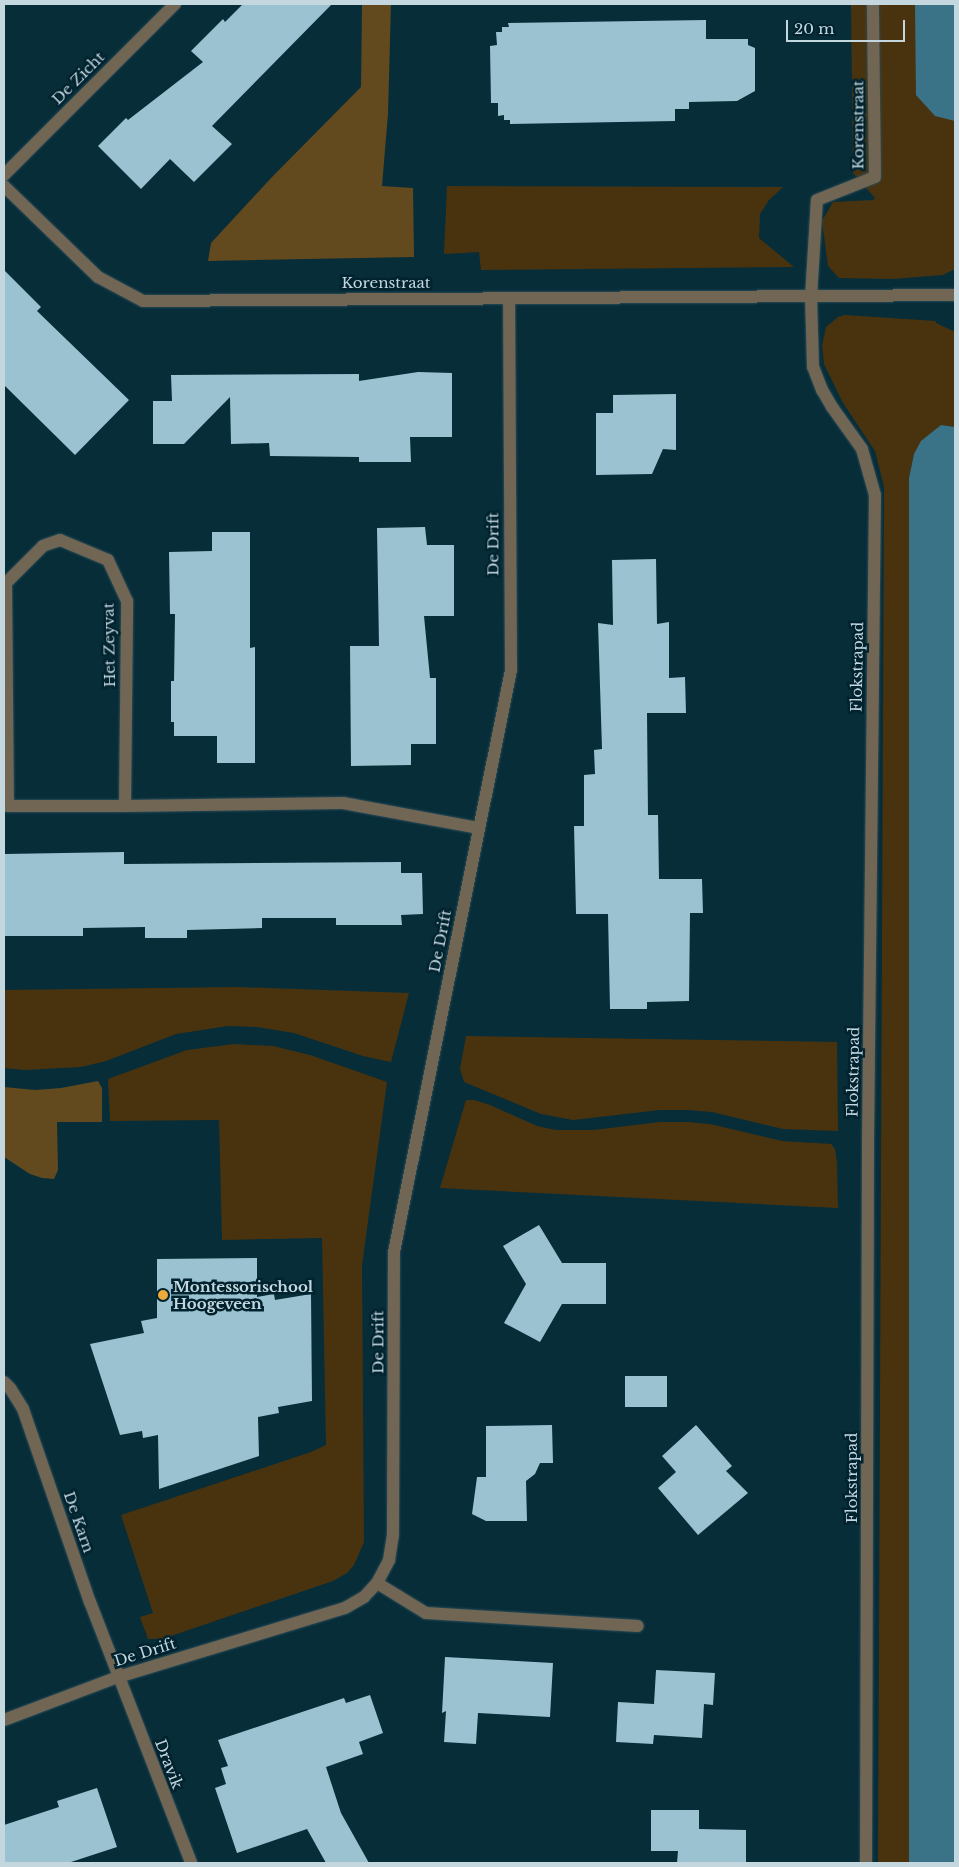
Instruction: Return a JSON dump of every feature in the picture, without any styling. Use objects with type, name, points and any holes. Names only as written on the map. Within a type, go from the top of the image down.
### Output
[{"type":"street","name":"De Zicht","points":[[4,175],[175,4]]},
{"type":"street","name":"Korenstraat","points":[[811,298],[817,200],[875,177],[873,4]]},
{"type":"street","name":"Korenstraat","points":[[4,186],[98,278],[143,301],[811,298],[955,295]]},
{"type":"street","name":"Flokstrapad","points":[[811,298],[814,367],[822,390],[862,449],[874,495],[868,1120],[866,1863]]},
{"type":"street","name":"De Drift","points":[[4,1720],[118,1677],[345,1608],[364,1597],[377,1583],[389,1560],[393,1534],[394,1252],[510,670],[509,300]]},
{"type":"street","name":"Het Zeyvat","points":[[125,806],[127,601],[108,560],[60,540],[43,546],[6,583],[8,806],[125,806],[343,803],[478,828]]},
{"type":"street","name":"De Karn","points":[[4,1382],[23,1409],[118,1677]]},
{"type":"street","points":[[377,1583],[426,1613],[638,1626]]},
{"type":"street","name":"Dravik","points":[[118,1677],[191,1863]]},
{"type":"shaded area","points":[[362,4],[391,4],[388,114],[382,186],[413,188],[414,257],[208,261],[211,243],[272,177],[361,87]]},
{"type":"shaded area","points":[[851,4],[955,4],[955,269],[943,275],[892,279],[839,278],[828,266],[822,221],[833,202],[873,200],[875,198],[853,173]]},
{"type":"shaded area","points":[[447,186],[783,187],[769,200],[760,214],[759,238],[794,267],[481,270],[479,252],[444,254]]},
{"type":"shaded area","points":[[845,315],[936,321],[936,323],[955,332],[955,427],[941,425],[914,454],[909,479],[909,1863],[878,1863],[884,487],[875,451],[843,403],[824,364],[822,346],[826,327],[838,317]]},
{"type":"shaded area","points":[[236,987],[409,993],[391,1062],[363,1056],[294,1033],[257,1027],[228,1026],[176,1034],[106,1061],[81,1067],[25,1070],[4,1068],[4,990]]},
{"type":"shaded area","points":[[466,1036],[837,1042],[838,1131],[783,1129],[712,1112],[688,1110],[660,1110],[573,1120],[541,1114],[464,1082],[460,1069]]},
{"type":"shaded area","points":[[234,1044],[273,1046],[310,1055],[387,1082],[362,1265],[364,1542],[354,1565],[347,1573],[333,1581],[162,1639],[148,1639],[140,1617],[153,1613],[121,1515],[311,1452],[326,1445],[322,1238],[222,1240],[219,1120],[110,1121],[108,1079],[187,1050]]},
{"type":"shaded area","points":[[98,1081],[102,1088],[102,1122],[57,1122],[58,1170],[54,1179],[30,1174],[4,1157],[4,1087],[35,1090],[61,1088]]},
{"type":"shaded area","points":[[466,1100],[474,1100],[490,1105],[537,1126],[556,1130],[594,1130],[660,1122],[687,1122],[710,1124],[782,1141],[831,1144],[835,1149],[837,1163],[838,1208],[440,1188]]},
{"type":"water","points":[[915,4],[955,4],[955,121],[935,116],[916,95]]},
{"type":"water","points":[[941,425],[955,427],[955,1863],[909,1863],[909,478],[914,454],[921,441]]},
{"type":"building","points":[[243,4],[332,4],[212,126],[232,144],[194,182],[170,159],[141,189],[98,146],[126,118],[128,120],[203,62],[191,51],[223,19],[225,22]]},
{"type":"building","points":[[706,20],[706,39],[748,39],[748,45],[755,48],[755,91],[737,101],[689,102],[689,109],[675,109],[675,121],[510,124],[510,120],[504,120],[504,115],[498,116],[498,103],[491,103],[490,46],[497,45],[496,32],[502,32],[502,27],[509,27],[508,23]]},
{"type":"building","points":[[4,270],[41,307],[37,311],[129,400],[75,455],[4,385]]},
{"type":"building","points":[[418,372],[452,373],[452,437],[410,437],[411,462],[359,462],[359,457],[270,456],[269,443],[231,444],[230,397],[184,444],[153,444],[153,401],[172,401],[171,375],[359,374],[359,381]]},
{"type":"building","points":[[676,394],[676,450],[663,449],[652,474],[596,475],[596,413],[613,413],[613,395]]},
{"type":"building","points":[[425,527],[427,545],[454,545],[454,616],[424,616],[430,678],[436,678],[436,744],[411,744],[411,765],[351,766],[350,646],[379,646],[377,528]]},
{"type":"building","points":[[212,532],[250,532],[250,648],[255,647],[255,763],[217,763],[217,736],[174,736],[174,722],[171,722],[171,681],[174,681],[175,614],[170,614],[169,552],[212,551]]},
{"type":"building","points":[[656,559],[657,624],[669,622],[669,678],[685,677],[686,713],[647,713],[648,815],[658,815],[659,879],[702,879],[703,913],[690,913],[689,1001],[647,1002],[647,1009],[610,1009],[608,914],[576,914],[574,826],[584,826],[584,775],[595,774],[594,750],[602,749],[598,623],[613,625],[612,560]]},
{"type":"building","points":[[124,852],[124,864],[401,862],[401,873],[422,873],[423,914],[401,915],[402,925],[336,925],[336,918],[262,918],[262,928],[187,930],[187,938],[145,938],[145,927],[83,928],[83,936],[4,936],[4,854]]},
{"type":"building","points":[[539,1225],[562,1263],[606,1263],[606,1304],[562,1304],[540,1342],[504,1323],[526,1284],[503,1246]]},
{"type":"building","points":[[257,1258],[257,1297],[274,1294],[275,1300],[311,1294],[312,1401],[278,1407],[279,1413],[258,1417],[259,1456],[159,1489],[158,1435],[143,1438],[142,1431],[120,1435],[90,1344],[144,1333],[141,1321],[157,1318],[157,1259]]},
{"type":"building","points":[[625,1376],[667,1376],[667,1407],[625,1407]]},
{"type":"building","points":[[552,1425],[553,1463],[540,1463],[535,1474],[526,1481],[527,1521],[486,1521],[472,1514],[477,1477],[486,1477],[486,1426]]},
{"type":"building","points":[[696,1425],[732,1466],[726,1471],[748,1493],[698,1535],[658,1488],[676,1472],[662,1456]]},
{"type":"building","points":[[445,1657],[553,1663],[550,1717],[478,1713],[476,1744],[444,1742],[446,1711],[442,1713]]},
{"type":"building","points":[[656,1670],[715,1673],[713,1705],[704,1704],[702,1738],[654,1735],[653,1744],[616,1742],[618,1702],[654,1704]]},
{"type":"building","points":[[370,1695],[383,1733],[359,1742],[363,1754],[326,1767],[341,1813],[369,1863],[326,1863],[307,1829],[237,1853],[215,1788],[226,1784],[221,1768],[228,1766],[218,1740],[344,1698],[346,1703]]},
{"type":"building","points":[[97,1788],[117,1847],[68,1863],[4,1863],[4,1825],[59,1807],[57,1801]]},
{"type":"building","points":[[651,1810],[699,1810],[699,1829],[746,1830],[746,1863],[677,1863],[678,1851],[651,1851]]},
{"type":"place","name":"Montessorischool Hoogeveen","points":[[163,1295]]}]
